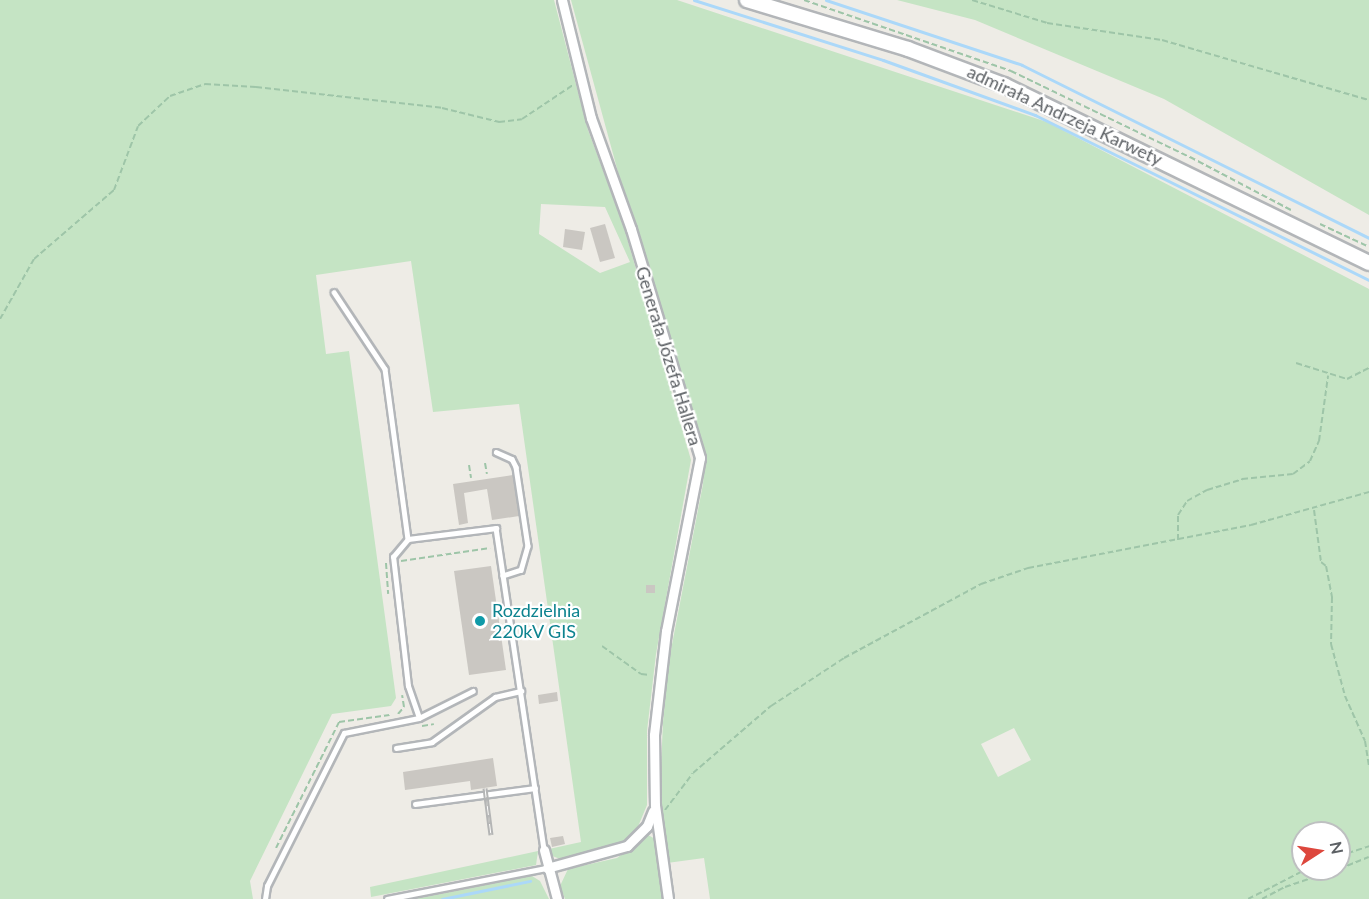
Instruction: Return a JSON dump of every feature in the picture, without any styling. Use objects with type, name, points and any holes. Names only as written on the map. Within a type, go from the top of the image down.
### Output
[{"type":"main road","name":"admirała Andrzeja Karwety","points":[[747,0],[908,49],[1004,85],[1369,262]]},
{"type":"street","name":"Generała Józefa Hallera","points":[[562,0],[580,80],[631,229],[700,458],[659,676],[654,735],[655,805],[668,899]]},
{"type":"street","points":[[547,868],[627,846],[647,826],[655,805]]},
{"type":"street","points":[[544,850],[557,899]]},
{"type":"lane","points":[[334,292],[385,369],[408,539]]},
{"type":"lane","points":[[495,452],[512,459],[516,467],[528,546],[521,570],[503,576]]},
{"type":"lane","points":[[419,718],[408,686],[392,562],[396,551],[408,539],[496,528],[544,850]]},
{"type":"lane","points":[[265,899],[267,886],[341,737],[353,729],[419,718],[473,691]]},
{"type":"lane","points":[[396,748],[432,742],[495,697],[521,691]]},
{"type":"lane","points":[[415,804],[535,788]]},
{"type":"lane","points":[[387,899],[547,868]]},
{"type":"path","points":[[972,0],[1047,23],[1162,40],[1369,100]]},
{"type":"path","points":[[0,319],[34,259],[114,190],[138,126],[170,96],[205,84],[256,87],[442,108],[499,122],[522,119],[580,80]]},
{"type":"path","points":[[1296,363],[1328,376],[1347,379],[1369,368]]},
{"type":"path","points":[[1178,540],[1178,515],[1187,501],[1207,490],[1242,479],[1293,474],[1310,462],[1319,441],[1328,376]]},
{"type":"path","points":[[485,463],[487,474]]},
{"type":"path","points":[[469,465],[471,478]]},
{"type":"path","points":[[657,822],[693,772],[726,741],[810,679],[888,634],[1004,575],[1178,540],[1314,509],[1369,492]]},
{"type":"path","points":[[1314,509],[1321,562],[1326,566],[1332,597],[1331,644],[1345,696],[1365,741],[1369,766]]},
{"type":"path","points":[[389,596],[384,563],[499,547]]},
{"type":"path","points":[[602,646],[641,674],[659,676]]},
{"type":"path","points":[[273,855],[339,722],[400,713],[404,707],[401,685]]},
{"type":"path","points":[[1351,852],[1369,846]]},
{"type":"path","points":[[1351,864],[1369,857]]},
{"type":"path","points":[[1248,899],[1291,880]]},
{"type":"path","points":[[1262,899],[1286,886],[1302,881]]},
{"type":"green space","points":[[0,0],[554,0],[588,130],[623,224],[691,460],[656,654],[647,731],[647,805],[637,829],[615,847],[560,859],[550,855],[549,849],[581,842],[519,404],[433,412],[411,261],[316,275],[326,354],[349,351],[396,698],[391,706],[332,714],[250,881],[253,899],[0,899]],"holes":[[[541,204],[605,207],[630,262],[600,273],[539,234]]]},
{"type":"green space","points":[[571,0],[677,0],[1047,122],[1369,289],[1369,899],[710,899],[704,858],[667,863],[660,789],[669,660],[703,484],[705,455],[627,205]],"holes":[[[1014,728],[1031,760],[998,777],[981,744]]]},
{"type":"green space","points":[[897,0],[1369,0],[1369,215],[1164,99],[975,20]]},
{"type":"green space","points":[[648,835],[657,840],[663,899],[565,899],[560,886],[568,869],[617,858]]},
{"type":"green space","points":[[538,851],[536,865],[371,897],[370,887]]},
{"type":"green space","points":[[532,876],[540,881],[549,899],[415,899]]},
{"type":"building","points":[[605,224],[615,258],[600,262],[590,228]]},
{"type":"building","points":[[565,229],[585,232],[582,250],[563,247]]},
{"type":"building","points":[[513,475],[519,516],[492,520],[487,489],[464,493],[468,523],[459,525],[453,484]]},
{"type":"building","name":"Rozdzielnia 220kV GIS","points":[[491,566],[506,670],[469,675],[454,571]]},
{"type":"building","points":[[646,585],[655,585],[655,593],[646,593]]},
{"type":"building","points":[[557,692],[558,701],[539,704],[538,695]]},
{"type":"building","points":[[493,758],[497,786],[471,790],[470,781],[405,790],[403,772]]},
{"type":"building","points":[[563,836],[565,844],[552,847],[550,838]]},
{"type":"waterway","points":[[694,0],[883,60],[1035,115],[1369,280]]},
{"type":"waterway","points":[[826,0],[1022,65],[1369,238]]},
{"type":"waterway","points":[[442,899],[530,881]]},
{"type":"railway","points":[[485,788],[491,835]]},
{"type":"place","name":"Rozdzielnia 220kV GIS","points":[[480,621]]}]
